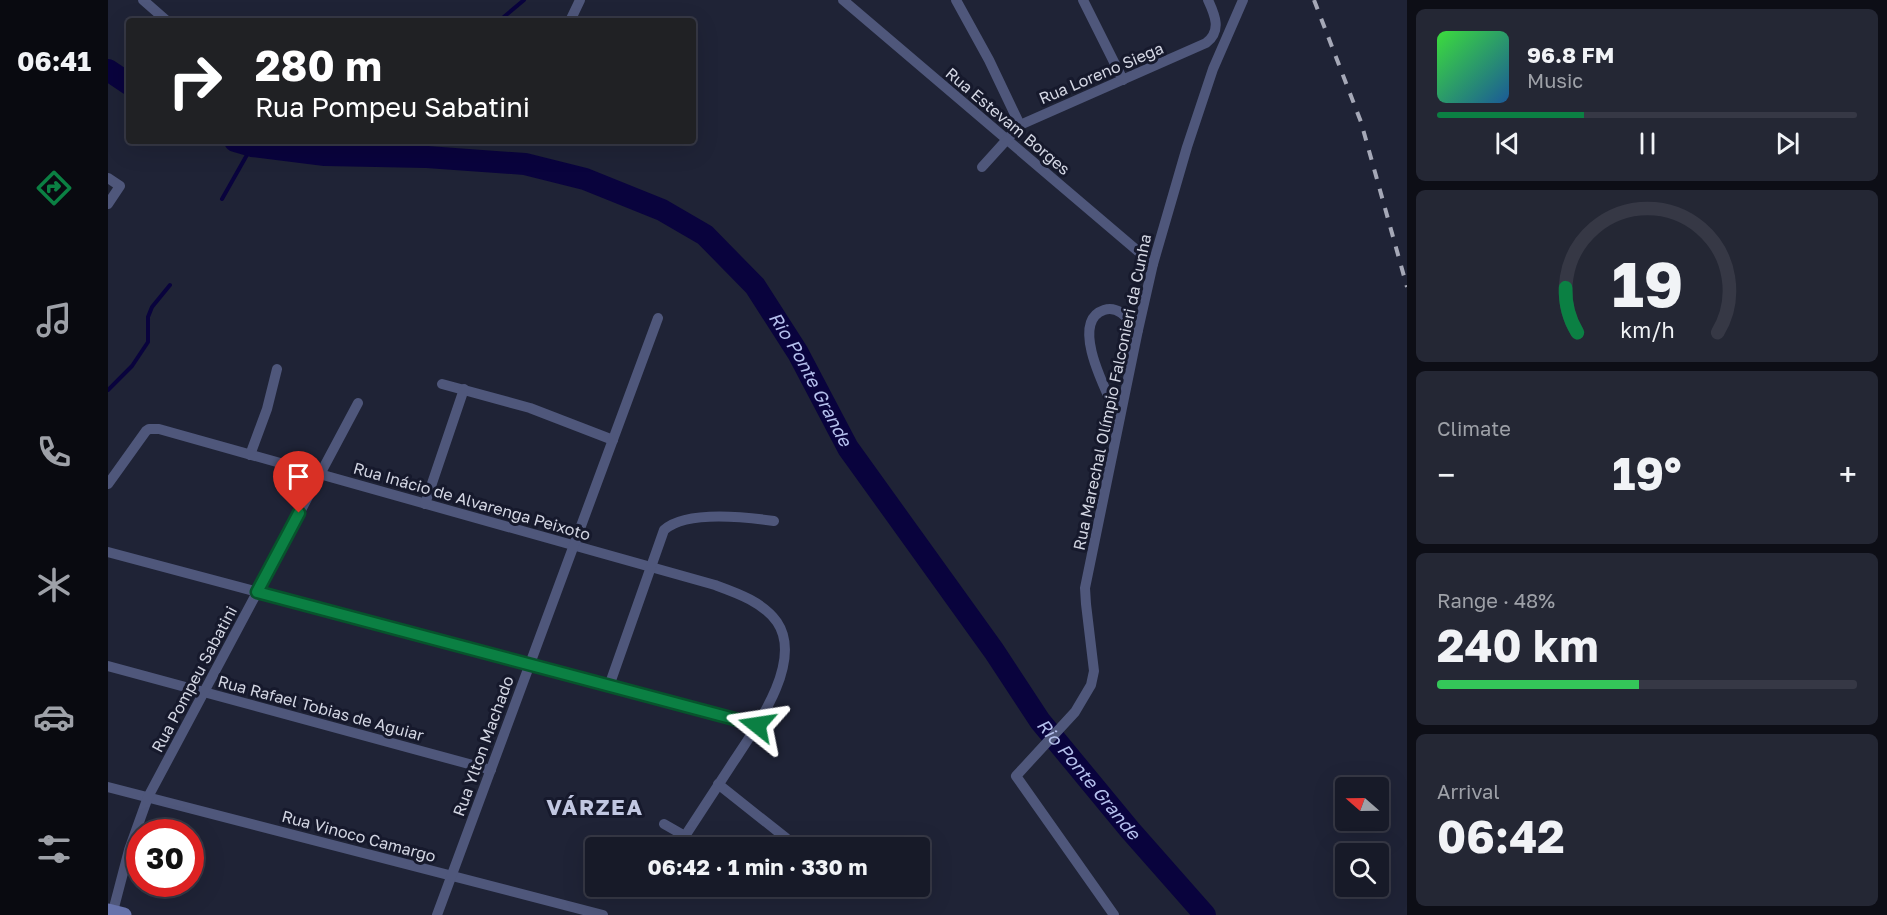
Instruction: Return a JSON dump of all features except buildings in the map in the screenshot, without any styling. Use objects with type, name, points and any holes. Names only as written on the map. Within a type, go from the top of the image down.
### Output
[{"type":"street","points":[[143,0],[164,18]]},
{"type":"street","points":[[571,18],[580,0]]},
{"type":"street","name":"Rua Estevam Borges","points":[[843,0],[1153,264]]},
{"type":"street","points":[[956,0],[989,60],[1020,125]]},
{"type":"street","points":[[1083,0],[1123,80]]},
{"type":"street","name":"Rua Loreno Siega","points":[[982,167],[1020,125],[1199,47],[1211,39],[1216,24],[1215,15],[1208,0]]},
{"type":"street","name":"Rua Marechal Olímpio Falconieri da Cunha","points":[[1111,914],[1016,776],[1075,712],[1091,686],[1094,671],[1085,588],[1138,330],[1153,264],[1187,147],[1209,80],[1243,0]]},
{"type":"street","points":[[108,178],[120,186],[108,204]]},
{"type":"street","points":[[1119,419],[1094,362],[1089,327],[1093,318],[1108,309],[1117,310],[1138,330]]},
{"type":"street","name":"Rua Ylton Machado","points":[[437,915],[658,318]]},
{"type":"street","points":[[250,454],[267,409],[277,369]]},
{"type":"street","points":[[442,384],[530,408],[613,440]]},
{"type":"street","points":[[425,504],[464,389]]},
{"type":"street","name":"Rua Pompeu Sabatini","points":[[114,913],[129,850],[148,797],[358,403]]},
{"type":"street","name":"Rua Inácio de Alvarenga Peixoto","points":[[108,484],[142,435],[149,429],[159,429],[737,593],[754,601],[778,622],[784,642],[782,668],[772,700],[757,725]]},
{"type":"street","points":[[609,686],[664,530],[679,521],[718,517],[774,521]]},
{"type":"street","points":[[108,552],[757,725],[685,836],[664,824]]},
{"type":"street","name":"Rua Rafael Tobias de Aguiar","points":[[108,666],[490,770]]},
{"type":"street","points":[[718,784],[785,837]]},
{"type":"street","name":"Rua Vinoco Camargo","points":[[108,786],[603,915]]},
{"type":"waterway","points":[[503,18],[524,0]]},
{"type":"waterway","name":"Rio Ponte Grande","points":[[108,70],[126,82]]},
{"type":"waterway","name":"Rio Ponte Grande","points":[[245,144],[325,155],[427,157],[525,164],[585,179],[662,210],[705,235],[755,286],[798,353],[848,448],[994,651],[1040,721],[1130,830],[1205,915]]},
{"type":"waterway","points":[[222,199],[254,144]]},
{"type":"waterway","points":[[108,390],[132,366],[148,342],[148,317],[152,307],[170,285]]},
{"type":"railway","points":[[1314,0],[1361,122],[1407,287]]},
{"type":"district","name":"VÁRZEA","points":[[595,807]]},
{"type":"route","points":[[299,513],[257,592],[757,725]]}]
